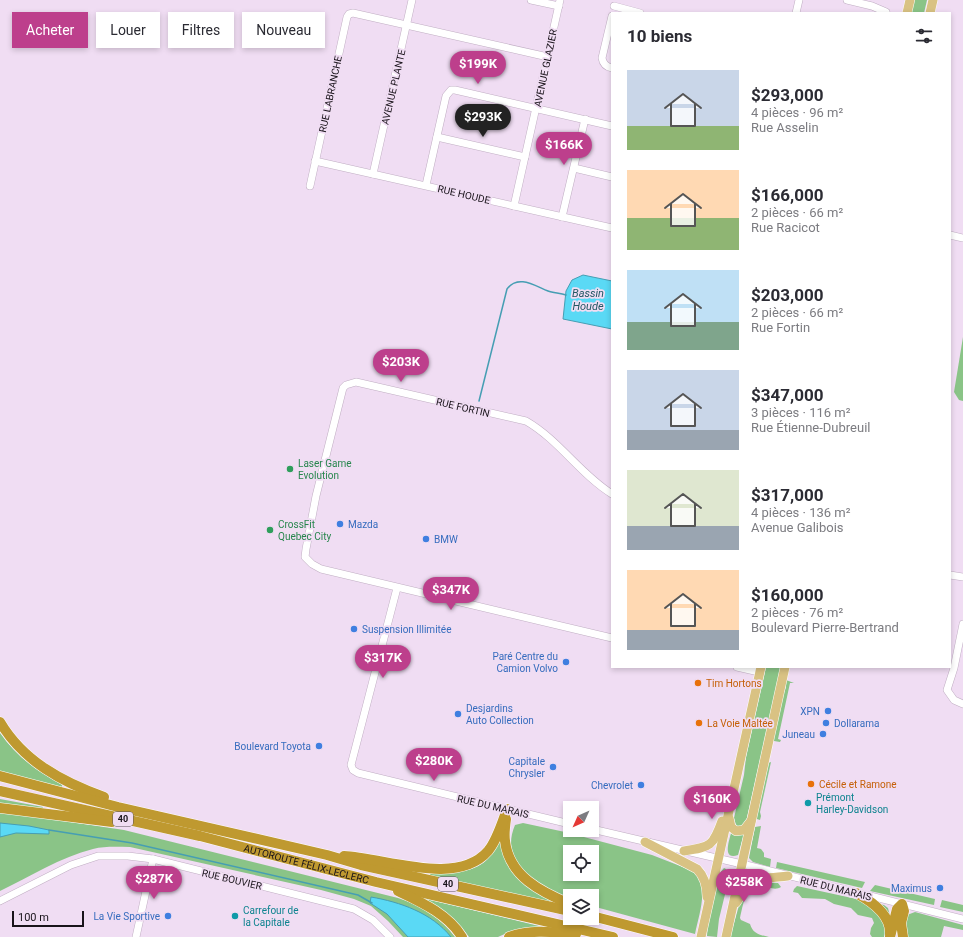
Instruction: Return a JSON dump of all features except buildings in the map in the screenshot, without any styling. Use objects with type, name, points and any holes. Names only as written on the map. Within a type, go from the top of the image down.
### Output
[{"type":"highway","points":[[0,722],[12,739],[36,763],[59,778],[84,790],[111,800],[118,807]]},
{"type":"highway","name":"AUTOROUTE FÉLIX-LECLERC","points":[[0,776],[118,807],[327,855],[361,865],[563,909]]},
{"type":"highway","name":"AUTOROUTE FÉLIX-LECLERC","points":[[0,791],[200,836],[376,882],[613,937]]},
{"type":"highway","points":[[0,808],[107,821],[171,835],[246,848]]},
{"type":"highway","points":[[327,855],[359,857],[425,869],[458,868],[470,865],[489,851],[507,809]]},
{"type":"highway","points":[[507,809],[504,839],[506,851],[511,863],[524,878],[536,888],[563,901]]},
{"type":"highway","points":[[376,882],[426,904],[445,918],[462,937]]},
{"type":"highway","points":[[856,893],[866,898],[881,911],[889,925],[890,937]]},
{"type":"highway","points":[[890,937],[897,909],[902,904],[904,911],[901,923],[902,937]]},
{"type":"highway","points":[[599,917],[673,937]]},
{"type":"highway","points":[[509,937],[525,932],[540,931],[604,937]]},
{"type":"main road","points":[[907,12],[910,0]]},
{"type":"main road","points":[[726,937],[785,668]]},
{"type":"main road","points":[[701,937],[760,670]]},
{"type":"main road","points":[[684,851],[703,848],[714,840],[735,785]]},
{"type":"main road","points":[[728,817],[731,827],[736,831],[744,830],[752,820]]},
{"type":"main road","points":[[645,842],[698,869],[703,875],[707,890],[707,909]]},
{"type":"main road","points":[[732,912],[743,891],[749,884],[758,880],[788,876]]},
{"type":"street","name":"AVENUE PLANTE","points":[[373,174],[412,0]]},
{"type":"street","points":[[531,0],[559,3]]},
{"type":"street","points":[[796,12],[799,0]]},
{"type":"street","points":[[847,0],[872,6],[886,12]]},
{"type":"street","name":"AVENUE GLAZIER","points":[[514,206],[537,108],[559,3]]},
{"type":"street","points":[[614,9],[634,12]]},
{"type":"street","name":"RUE LABRANCHE","points":[[310,186],[347,17],[349,14],[353,13],[548,57]]},
{"type":"street","points":[[611,21],[602,58],[603,63],[611,68]]},
{"type":"street","points":[[426,186],[446,96],[451,90],[611,126]]},
{"type":"street","points":[[562,217],[585,119]]},
{"type":"street","points":[[437,137],[525,157]]},
{"type":"street","name":"RUE HOUDE","points":[[315,161],[611,228]]},
{"type":"street","points":[[574,168],[611,177]]},
{"type":"street","points":[[951,235],[963,238]]},
{"type":"street","name":"RUE FORTIN","points":[[397,588],[321,569],[312,564],[305,557],[316,496],[343,388],[346,385],[356,382],[526,421],[551,438],[600,487],[611,493]]},
{"type":"street","points":[[951,575],[963,578]]},
{"type":"street","points":[[397,588],[611,638]]},
{"type":"street","name":"RUE DU MARAIS","points":[[397,588],[351,765],[353,770],[358,773],[563,822]]},
{"type":"street","points":[[963,624],[948,690],[954,700],[963,704]]},
{"type":"street","points":[[745,668],[760,670]]},
{"type":"street","name":"RUE DU MARAIS","points":[[599,831],[742,864],[963,919]]},
{"type":"street","name":"RUE BOUVIER","points":[[0,901],[71,865],[98,856],[128,856],[153,859],[354,909],[373,920],[390,937]]},
{"type":"street","points":[[136,937],[153,859]]},
{"type":"green space","points":[[914,0],[927,0],[924,12],[911,12]]},
{"type":"green space","points":[[963,337],[963,401],[959,400],[954,392]]},
{"type":"green space","points":[[766,668],[781,668],[746,822],[743,827],[739,827],[736,825],[734,818],[744,775],[746,757]]},
{"type":"green space","points":[[786,680],[794,683],[790,683],[778,739],[781,740],[780,742],[772,739],[780,704],[786,687]]},
{"type":"green space","points":[[0,733],[13,749],[28,763],[44,775],[62,785],[62,787],[0,772]]},
{"type":"green space","points":[[771,762],[760,812],[760,820],[755,816],[768,763]]},
{"type":"green space","points":[[0,799],[43,807],[42,809],[0,804]]},
{"type":"green space","points":[[0,813],[10,813],[124,830],[398,898],[415,904],[430,913],[437,918],[455,937],[403,937],[371,906],[354,899],[321,890],[130,847],[102,847],[69,857],[0,891]]},
{"type":"green space","points":[[523,823],[563,832],[563,837],[584,837],[652,855],[693,871],[701,884],[702,892],[701,909],[695,934],[599,908],[599,889],[563,889],[563,896],[546,888],[525,872],[517,863],[512,852],[511,839],[515,825]]},
{"type":"green space","points":[[761,826],[757,848],[761,849],[764,853],[764,857],[771,859],[770,867],[753,862],[749,858],[755,827]]},
{"type":"green space","points":[[732,830],[744,834],[738,855],[733,856],[728,852]]},
{"type":"green space","points":[[499,835],[503,851],[558,905],[430,875],[431,872],[464,871],[473,869],[480,865],[487,860],[492,853]]},
{"type":"green space","points":[[777,862],[865,882],[862,888],[776,868]]},
{"type":"green space","points":[[724,868],[726,869],[729,878],[719,919],[717,937],[707,936],[708,921],[719,874]]},
{"type":"green space","points":[[757,881],[778,883],[781,887],[774,889],[760,884],[751,889],[742,908],[740,918],[741,920],[750,924],[757,934],[769,937],[730,937],[742,895]]},
{"type":"green space","points":[[875,885],[935,899],[934,905],[870,891]]},
{"type":"green space","points":[[797,886],[884,905],[888,908],[890,916],[884,937],[872,937],[870,934],[874,923],[872,918],[858,915],[851,908],[834,904],[825,899],[802,898],[798,893],[793,892]]},
{"type":"green space","points":[[422,898],[543,927],[525,928],[509,932],[498,937],[469,937],[454,919]]},
{"type":"green space","points":[[942,900],[963,905],[963,912],[940,907]]},
{"type":"green space","points":[[915,912],[963,925],[963,930],[944,926],[941,937],[904,937],[907,915]]},
{"type":"water","name":"Bassin Houde","points":[[583,275],[611,281],[611,329],[563,319],[566,291],[572,280]]},
{"type":"water","points":[[0,823],[49,830],[49,834],[16,833],[0,837]]},
{"type":"water","points":[[371,897],[393,902],[425,915],[435,921],[451,937],[408,937],[387,914],[370,903]]},
{"type":"waterway","points":[[479,401],[507,289],[516,282],[527,282],[550,292],[566,295]]},
{"type":"waterway","points":[[49,830],[132,843],[358,895],[372,903]]},
{"type":"place","name":"Laser Game Evolution","points":[[290,469]]},
{"type":"place","name":"Mazda","points":[[340,524]]},
{"type":"place","name":"CrossFit Quebec City","points":[[270,530]]},
{"type":"place","name":"BMW","points":[[426,539]]},
{"type":"place","name":"Suspension Illimitée","points":[[354,629]]},
{"type":"place","name":"Paré Centre du Camion Volvo","points":[[566,662]]},
{"type":"place","name":"Tim Hortons","points":[[698,683]]},
{"type":"place","name":"XPN","points":[[828,711]]},
{"type":"place","name":"Desjardins Auto Collection","points":[[458,714]]},
{"type":"place","name":"La Voie Maltée","points":[[699,723]]},
{"type":"place","name":"Dollarama","points":[[826,723]]},
{"type":"place","name":"Juneau","points":[[823,734]]},
{"type":"place","name":"Boulevard Toyota","points":[[319,746]]},
{"type":"place","name":"Capitale Chrysler","points":[[553,767]]},
{"type":"place","name":"Cécile et Ramone","points":[[811,784]]},
{"type":"place","name":"Chevrolet","points":[[641,785]]},
{"type":"place","name":"Prémont Harley-Davidson","points":[[808,803]]},
{"type":"place","name":"Maximus","points":[[940,888]]},
{"type":"place","name":"La Vie Sportive","points":[[168,916]]},
{"type":"place","name":"Carrefour de la Capitale","points":[[235,916]]}]
